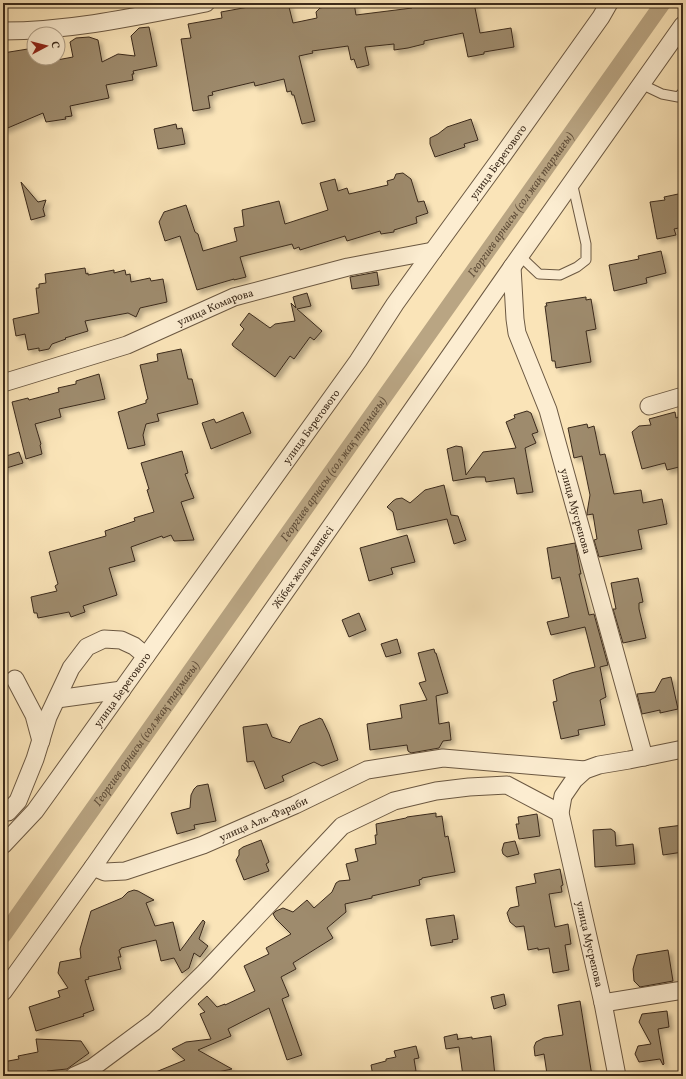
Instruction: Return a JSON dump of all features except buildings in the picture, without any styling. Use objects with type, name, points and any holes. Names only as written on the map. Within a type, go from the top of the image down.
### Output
[{"type":"street","points":[[3,31],[34,31],[117,20],[206,3]]},
{"type":"street","name":"улица Берегового","points":[[3,845],[35,811],[358,361],[395,304],[433,250],[500,159],[605,10]]},
{"type":"street","name":"Жібек жолы көшесі","points":[[93,868],[516,261],[682,30]]},
{"type":"street","name":"улица Комарова","points":[[3,383],[127,345],[234,297],[348,267],[433,250]]},
{"type":"street","name":"улица Мусрепова","points":[[516,261],[515,319],[518,333],[548,410],[644,757]]},
{"type":"street","points":[[649,406],[683,396]]},
{"type":"street","points":[[15,831],[6,807],[18,801],[35,759],[48,717],[70,668],[87,647],[104,639],[121,640],[134,646],[146,656]]},
{"type":"street","points":[[15,679],[34,715],[41,741]]},
{"type":"street","points":[[57,699],[122,690]]},
{"type":"street","name":"улица Аль-Фараби","points":[[560,813],[563,796],[574,780],[585,770],[599,765],[683,748]]},
{"type":"street","name":"улица Аль-Фараби","points":[[93,868],[106,872],[125,871],[203,845],[295,805],[367,770],[443,758],[585,770]]},
{"type":"street","points":[[74,1076],[92,1068],[154,1022],[204,973],[342,826],[394,801],[436,791],[469,787],[507,785],[560,813]]},
{"type":"street","name":"улица Мусрепова","points":[[560,813],[603,1003],[617,1076]]},
{"type":"street","points":[[3,992],[93,868]]},
{"type":"street","points":[[603,1003],[683,990]]},
{"type":"lane","points":[[642,84],[662,94],[678,96],[683,92]]},
{"type":"lane","points":[[516,261],[540,274],[560,275],[577,267],[586,260],[586,244],[572,182]]},
{"type":"waterway","name":"Георгиев арнасы (сол жақ тармағы)","points":[[3,936],[663,3]]}]
